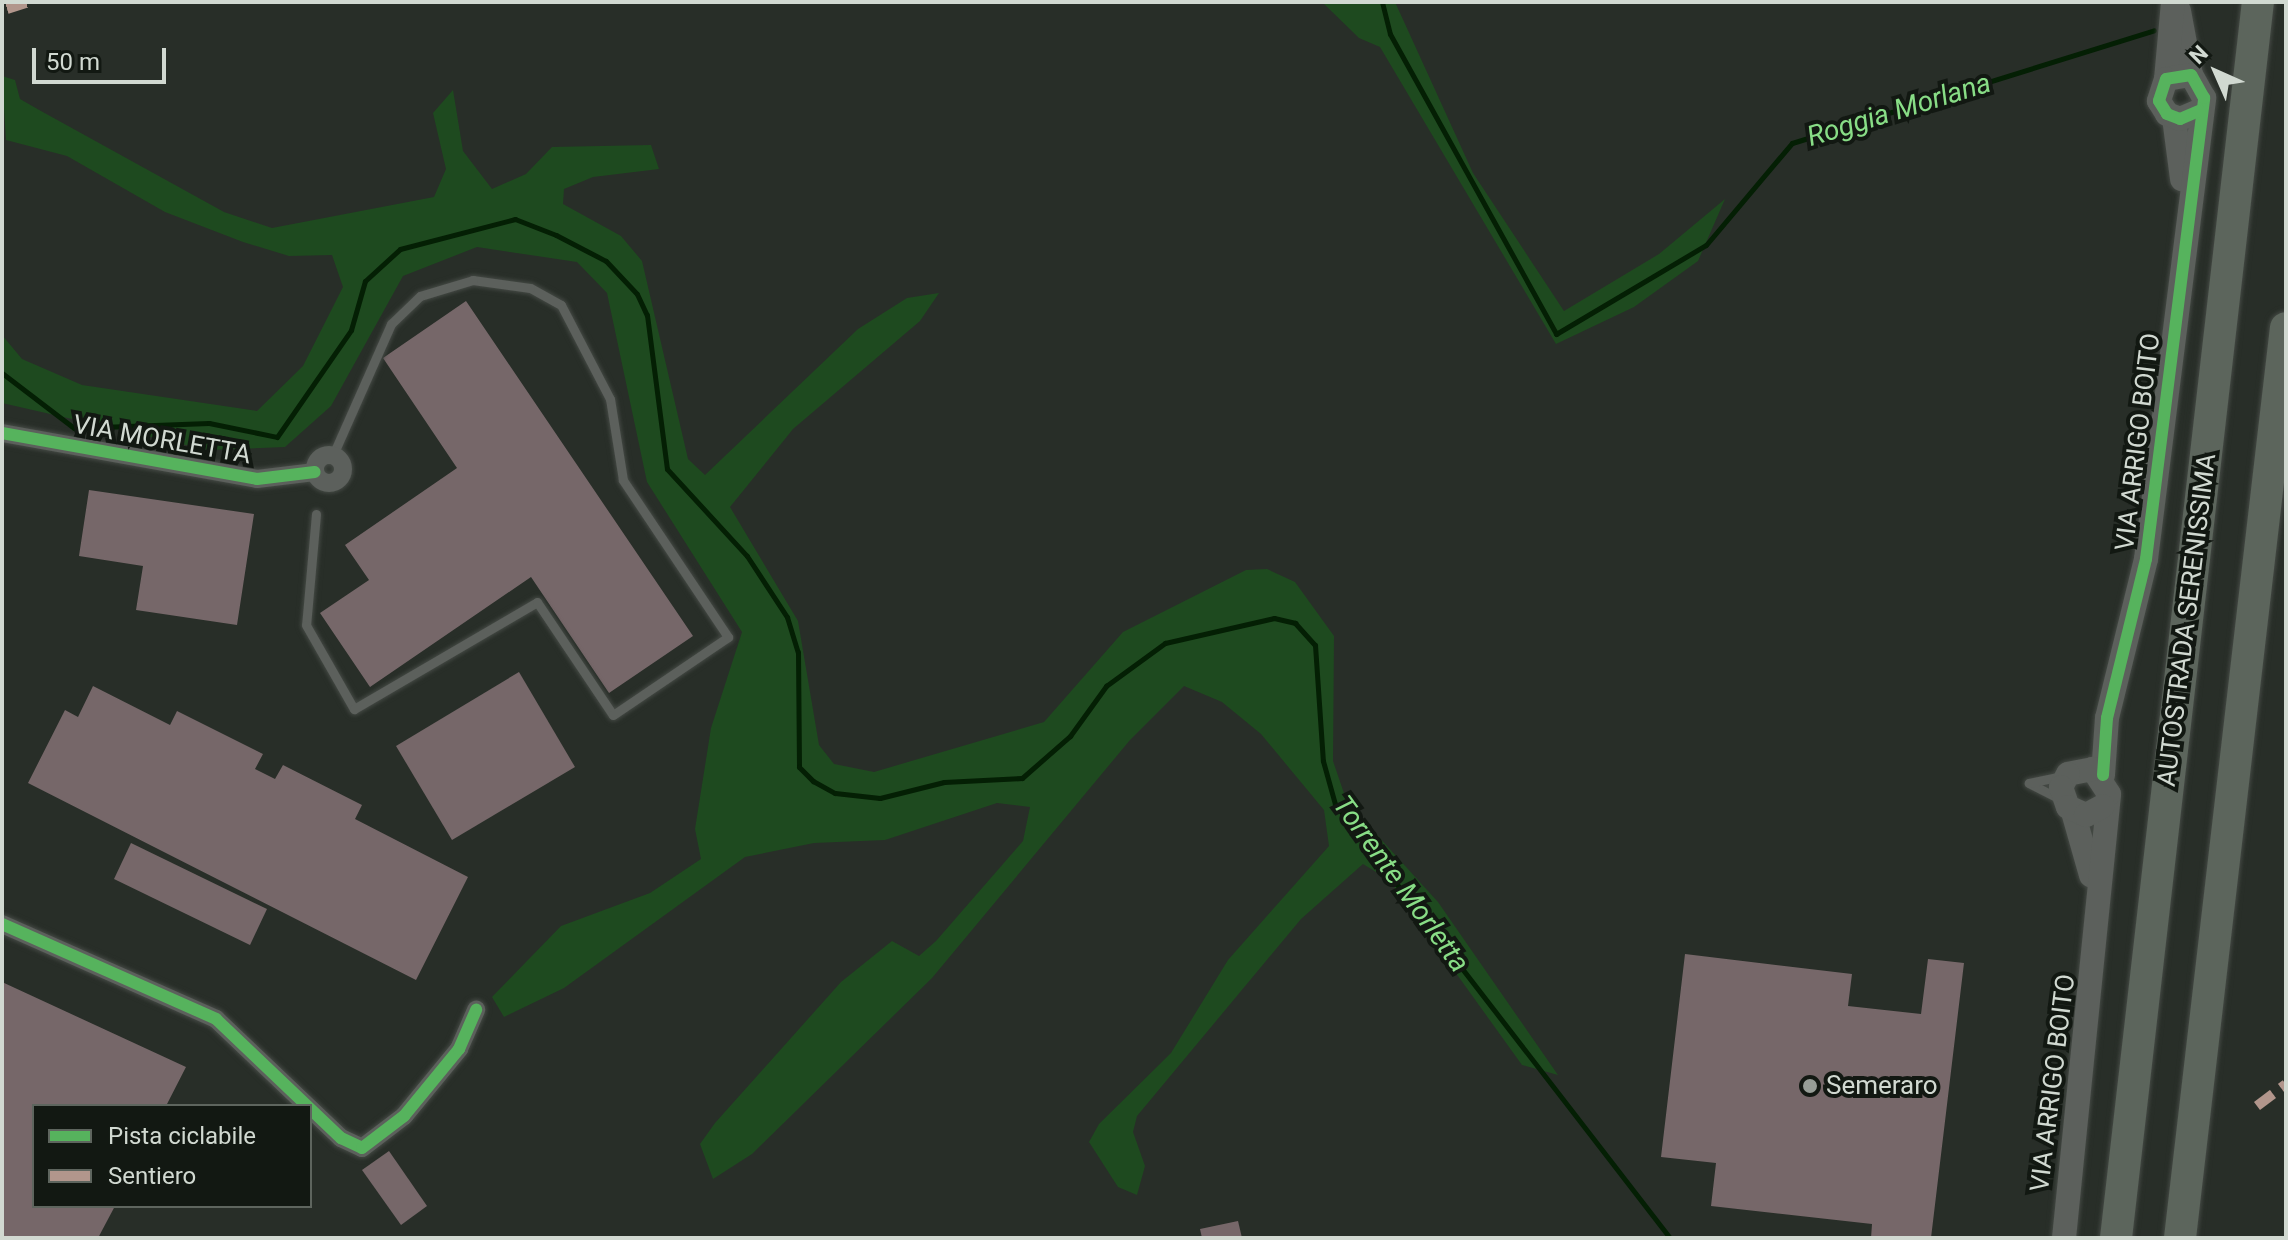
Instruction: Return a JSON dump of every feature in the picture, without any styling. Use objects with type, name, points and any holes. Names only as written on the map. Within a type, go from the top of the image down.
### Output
[{"type":"highway","name":"AUTOSTRADA SERENISSIMA","points":[[2116,1238],[2258,2]]},
{"type":"highway","points":[[2180,1238],[2286,328]]},
{"type":"street","name":"VIA ARRIGO BOITO","points":[[2173,2],[2166,79],[2159,101],[2174,118],[2186,222]]},
{"type":"street","name":"VIA ARRIGO BOITO","points":[[2095,886],[2069,807],[2107,718],[2146,559],[2199,111],[2204,91],[2191,75],[2179,2]]},
{"type":"street","points":[[2166,79],[2191,75]]},
{"type":"street","points":[[2174,118],[2199,111]]},
{"type":"street","name":"VIA MORLETTA","points":[[2,433],[257,479],[315,472],[320,458],[333,455]]},
{"type":"street","name":"VIA ARRIGO BOITO","points":[[2064,1238],[2095,976],[2095,886],[2103,806],[2109,794],[2084,772]]},
{"type":"street","points":[[2069,807],[2103,806]]},
{"type":"street","points":[[2,924],[216,1019],[305,1104]]},
{"type":"street","points":[[312,1110],[341,1138],[362,1148],[404,1116],[459,1049],[476,1010]]},
{"type":"lane","points":[[316,514],[306,625],[354,709],[537,602],[613,715],[728,637],[623,480],[610,399],[561,305],[530,288],[473,280],[420,296],[391,324],[333,455]]},
{"type":"green space","points":[[1322,2],[1395,2],[1473,173],[1564,311],[1659,254],[1725,199],[1698,261],[1634,307],[1556,344],[1380,47],[1359,38]]},
{"type":"green space","points":[[2,76],[15,80],[20,99],[41,111],[224,212],[272,228],[434,197],[446,169],[433,113],[453,90],[463,151],[492,189],[526,174],[552,147],[651,145],[659,169],[593,177],[564,189],[563,204],[621,236],[642,261],[688,459],[705,475],[858,329],[907,298],[939,293],[920,321],[793,429],[730,507],[798,621],[819,745],[834,764],[874,772],[1044,722],[1123,632],[1246,570],[1267,569],[1295,582],[1334,636],[1333,761],[1347,802],[1438,902],[1558,1075],[1522,1065],[1389,880],[1363,864],[1301,919],[1137,1116],[1133,1132],[1145,1166],[1137,1195],[1118,1187],[1089,1142],[1099,1124],[1171,1053],[1228,960],[1329,846],[1324,810],[1261,734],[1222,702],[1184,686],[1130,740],[932,978],[752,1154],[713,1179],[700,1144],[715,1123],[841,982],[892,941],[919,956],[936,941],[1023,841],[1030,807],[997,803],[885,840],[814,843],[745,857],[564,988],[504,1017],[492,997],[561,926],[650,893],[701,859],[695,829],[711,728],[742,632],[647,482],[607,293],[577,262],[477,247],[403,276],[331,406],[285,447],[208,450],[2,403],[2,335],[22,359],[82,385],[257,411],[303,366],[343,287],[332,255],[289,256],[243,242],[165,212],[67,156],[6,140]]},
{"type":"building","points":[[466,301],[693,636],[609,693],[531,577],[370,687],[320,613],[369,580],[345,545],[457,468],[383,358]]},
{"type":"building","points":[[89,490],[254,514],[237,625],[136,610],[143,566],[79,556]]},
{"type":"building","points":[[519,672],[575,767],[452,840],[396,746]]},
{"type":"building","points":[[93,686],[170,725],[177,711],[263,754],[255,769],[275,779],[283,765],[362,805],[355,819],[468,877],[416,980],[28,783],[65,710],[78,717]]},
{"type":"building","points":[[131,843],[267,909],[250,945],[114,879]]},
{"type":"building","name":"Semeraro","points":[[1685,954],[1852,974],[1848,1006],[1921,1014],[1928,959],[1964,963],[1931,1238],[1871,1238],[1872,1224],[1711,1206],[1716,1163],[1661,1157]]},
{"type":"building","points":[[2,982],[186,1067],[167,1104],[32,1104],[32,1208],[114,1208],[98,1238],[2,1238]]},
{"type":"building","points":[[389,1151],[427,1206],[401,1225],[362,1170]]},
{"type":"building","points":[[1238,1221],[1242,1238],[1202,1238],[1200,1229]]},
{"type":"waterway","name":"Roggia Morlana","points":[[1382,2],[1390,34],[1556,334],[1706,245],[1792,143],[2154,30]]},
{"type":"waterway","name":"Torrente Morletta","points":[[2,373],[74,428],[209,423],[277,437],[351,330],[365,281],[400,249],[515,219],[556,235],[606,261],[637,294],[647,315],[667,469],[747,556],[787,617],[798,652],[799,767],[813,781],[835,793],[880,798],[944,782],[1022,778],[1070,736],[1106,686],[1165,643],[1274,618],[1295,623],[1315,645],[1323,761],[1335,804],[1670,1238]]},
{"type":"marked path","points":[[7,9],[29,2]]},
{"type":"marked path","points":[[2257,1106],[2286,1084]]},
{"type":"cycle path","points":[[2103,775],[2107,718],[2146,559],[2204,98],[2191,75],[2166,79],[2159,101],[2167,114],[2180,119],[2199,111]]},
{"type":"cycle path","points":[[2,433],[257,479],[315,472]]},
{"type":"cycle path","points":[[2,924],[216,1019],[305,1104]]},
{"type":"cycle path","points":[[312,1110],[341,1138],[362,1148],[404,1116],[459,1049],[476,1010]]},
{"type":"place","name":"Semeraro","points":[[1810,1086]]}]
